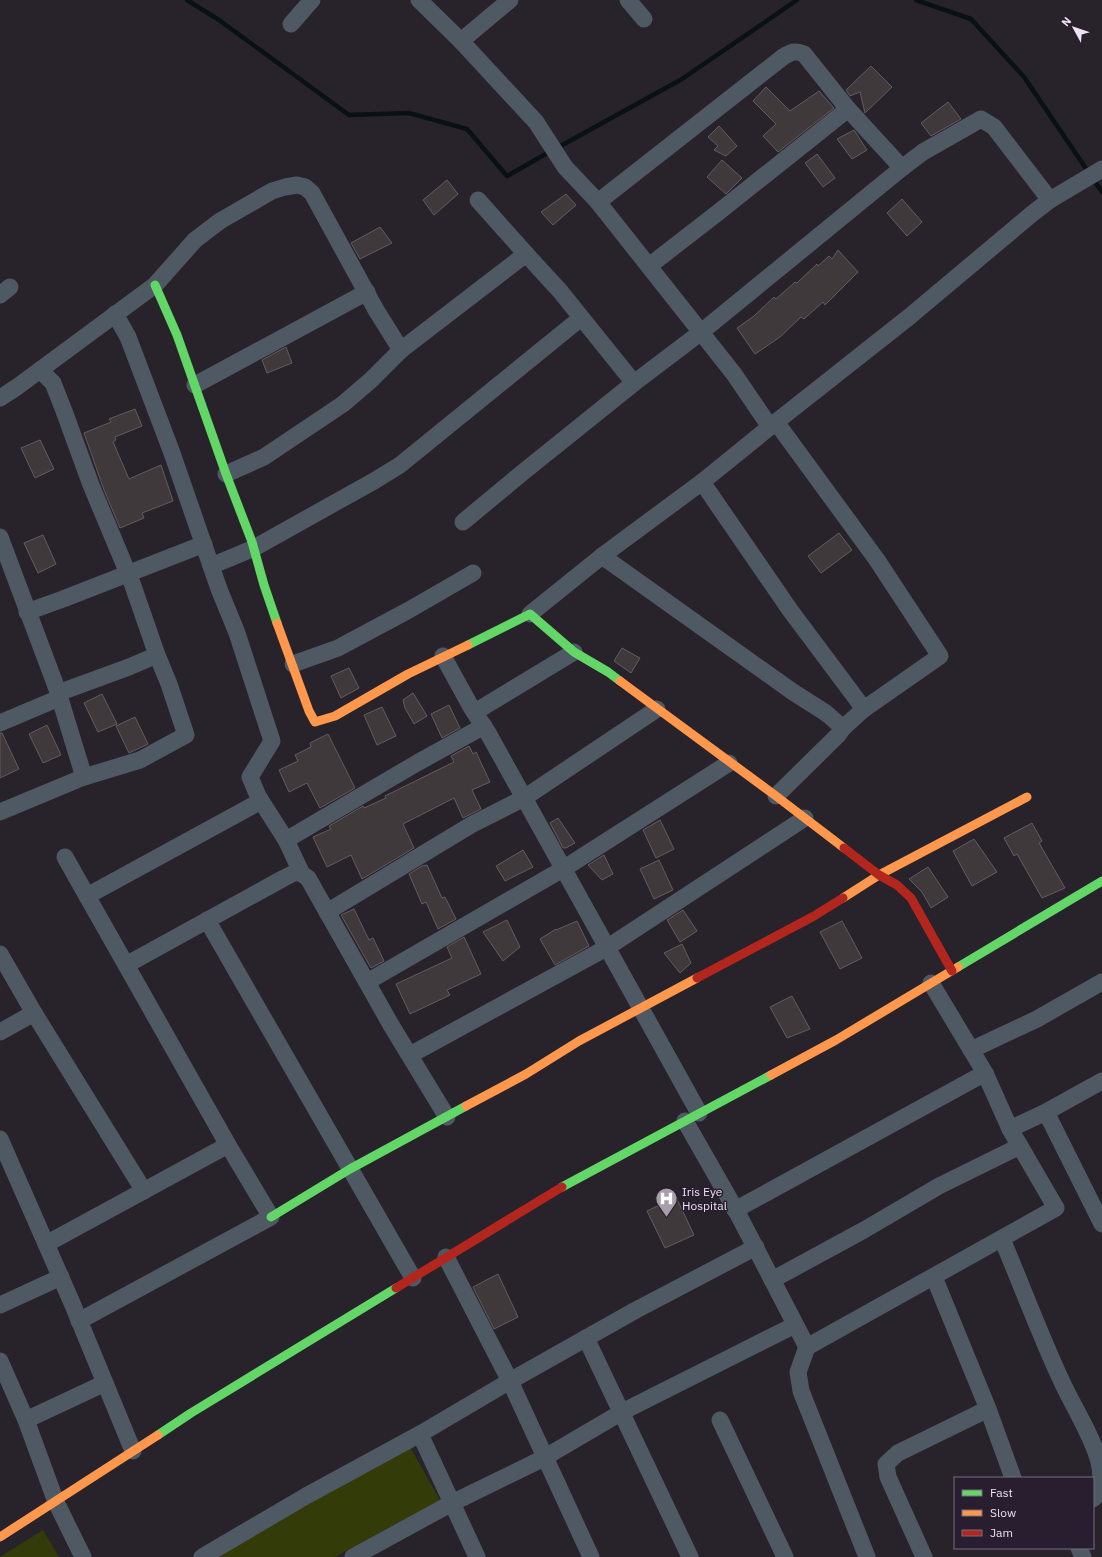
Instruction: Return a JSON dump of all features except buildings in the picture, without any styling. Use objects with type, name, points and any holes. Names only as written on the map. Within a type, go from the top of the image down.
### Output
[{"type":"street","points":[[291,24],[312,0]]},
{"type":"street","points":[[419,0],[461,41],[536,122],[541,132],[565,167],[598,202],[649,266],[878,560],[940,656],[864,709],[843,728],[838,735],[776,796]]},
{"type":"street","points":[[461,41],[510,0]]},
{"type":"street","points":[[628,0],[644,19]]},
{"type":"street","points":[[598,202],[783,57],[790,52],[798,51],[804,54],[848,108],[902,168]]},
{"type":"street","points":[[649,266],[848,108]]},
{"type":"street","points":[[463,522],[634,383],[700,333],[902,168],[923,152],[981,119],[994,126],[1050,200]]},
{"type":"street","points":[[156,285],[177,335],[254,548],[264,585],[314,722],[335,716],[442,656],[530,614],[602,556],[702,482],[909,317],[1050,200],[1101,170]]},
{"type":"street","points":[[0,398],[156,285],[195,240],[220,221],[272,191],[297,185],[305,187],[312,193],[401,350]]},
{"type":"street","points":[[478,200],[560,291],[634,383]]},
{"type":"street","points":[[226,474],[264,457],[343,404],[371,380],[401,350],[526,254]]},
{"type":"street","points":[[195,385],[367,292]]},
{"type":"street","points":[[115,314],[128,337],[145,380],[211,566],[237,633],[272,741],[250,777],[261,801],[286,840],[302,874]]},
{"type":"street","points":[[211,566],[254,548],[400,465],[581,318]]},
{"type":"street","points":[[0,812],[84,777],[140,760],[186,735],[169,684],[53,383],[40,370]]},
{"type":"street","points":[[702,482],[790,610],[864,709]]},
{"type":"street","points":[[0,537],[58,695],[84,777]]},
{"type":"street","points":[[27,612],[204,544]]},
{"type":"street","points":[[602,556],[786,687],[826,713],[843,728]]},
{"type":"street","points":[[294,664],[338,648],[428,600],[473,573]]},
{"type":"street","points":[[530,614],[574,652],[608,672],[701,740],[729,763],[776,796],[879,875],[897,885],[910,898],[952,971]]},
{"type":"street","points":[[475,712],[574,652]]},
{"type":"street","points":[[0,723],[58,695],[157,655]]},
{"type":"street","points":[[442,656],[484,726],[700,1113]]},
{"type":"street","points":[[327,912],[471,825],[524,798],[657,709]]},
{"type":"street","points":[[286,840],[417,762],[484,726]]},
{"type":"street","points":[[367,982],[563,869],[729,763]]},
{"type":"street","points":[[79,1321],[270,1217],[350,1169],[447,1117],[642,1007],[814,916],[879,875],[1027,797]]},
{"type":"street","points":[[87,896],[261,801]]},
{"type":"street","points":[[410,1055],[608,947],[805,818]]},
{"type":"street","points":[[65,857],[270,1217]]},
{"type":"street","points":[[126,965],[296,872],[302,874],[308,878],[391,1025],[447,1117]]},
{"type":"street","points":[[0,1537],[191,1413],[565,1185],[836,1040],[1102,881]]},
{"type":"street","points":[[207,920],[413,1278]]},
{"type":"street","points":[[0,954],[34,1013],[144,1190]]},
{"type":"street","points":[[971,1050],[1037,1019],[1102,982]]},
{"type":"street","points":[[867,1557],[801,1392],[798,1372],[807,1347],[1056,1208],[1010,1129],[984,1073],[931,983]]},
{"type":"street","points":[[0,1032],[34,1013]]},
{"type":"street","points":[[736,1210],[984,1073]]},
{"type":"street","points":[[1010,1129],[1046,1112],[1102,1081]]},
{"type":"street","points":[[1046,1112],[1102,1224]]},
{"type":"street","points":[[685,1121],[756,1247],[807,1347]]},
{"type":"street","points":[[0,1139],[61,1277],[133,1451]]},
{"type":"street","points":[[46,1244],[228,1144]]},
{"type":"street","points":[[772,1280],[864,1230],[939,1186],[1020,1146]]},
{"type":"street","points":[[1002,1239],[1062,1382],[1099,1462],[1100,1487],[1098,1494],[1094,1498]]},
{"type":"street","points":[[202,1557],[306,1496],[420,1434],[586,1338],[756,1247]]},
{"type":"street","points":[[446,1257],[510,1381],[591,1557]]},
{"type":"street","points":[[0,1305],[61,1277]]},
{"type":"street","points":[[934,1277],[988,1409],[1013,1477]]},
{"type":"street","points":[[353,1557],[452,1503],[545,1457],[622,1412],[795,1325]]},
{"type":"street","points":[[586,1338],[690,1557]]},
{"type":"street","points":[[0,1361],[26,1420],[56,1502],[83,1557]]},
{"type":"street","points":[[26,1420],[105,1382]]},
{"type":"street","points":[[924,1557],[888,1477],[886,1464],[898,1453],[988,1409]]},
{"type":"street","points":[[720,1420],[785,1557]]},
{"type":"street","points":[[420,1434],[477,1557]]},
{"type":"green space","points":[[410,1447],[440,1500],[335,1557],[214,1557]]},
{"type":"green space","points":[[43,1530],[59,1557],[0,1557]]},
{"type":"waterway","points":[[187,0],[219,20],[349,115],[409,113],[467,129],[507,176],[551,151]]},
{"type":"waterway","points":[[557,148],[682,79],[797,0]]},
{"type":"waterway","points":[[916,0],[971,19],[1024,77],[1089,173]]},
{"type":"waterway","points":[[1093,179],[1102,192]]},
{"type":"traffic: fast","points":[[155,285],[177,335],[226,474],[252,542],[264,585],[277,623]]},
{"type":"traffic: fast","points":[[468,645],[530,614],[574,652],[608,672],[620,681]]},
{"type":"traffic: fast","points":[[958,967],[1102,881]]},
{"type":"traffic: fast","points":[[562,1187],[771,1075]]},
{"type":"traffic: fast","points":[[271,1217],[350,1169],[466,1106]]},
{"type":"traffic: fast","points":[[158,1435],[191,1413],[396,1288]]},
{"type":"traffic: slow","points":[[277,623],[309,711],[315,722],[335,716],[408,674],[468,645]]},
{"type":"traffic: slow","points":[[620,681],[844,848]]},
{"type":"traffic: slow","points":[[843,898],[879,875],[1027,797]]},
{"type":"traffic: slow","points":[[771,1075],[836,1040],[958,967]]},
{"type":"traffic: slow","points":[[466,1106],[526,1074],[579,1041],[697,978]]},
{"type":"traffic: slow","points":[[0,1537],[158,1435]]},
{"type":"traffic: jam","points":[[844,848],[879,875],[897,885],[911,898],[952,971]]},
{"type":"traffic: jam","points":[[697,978],[814,916],[843,898]]},
{"type":"traffic: jam","points":[[396,1288],[562,1187]]},
{"type":"place","name":"Iris Eye Hospital","points":[[667,1218]]}]
